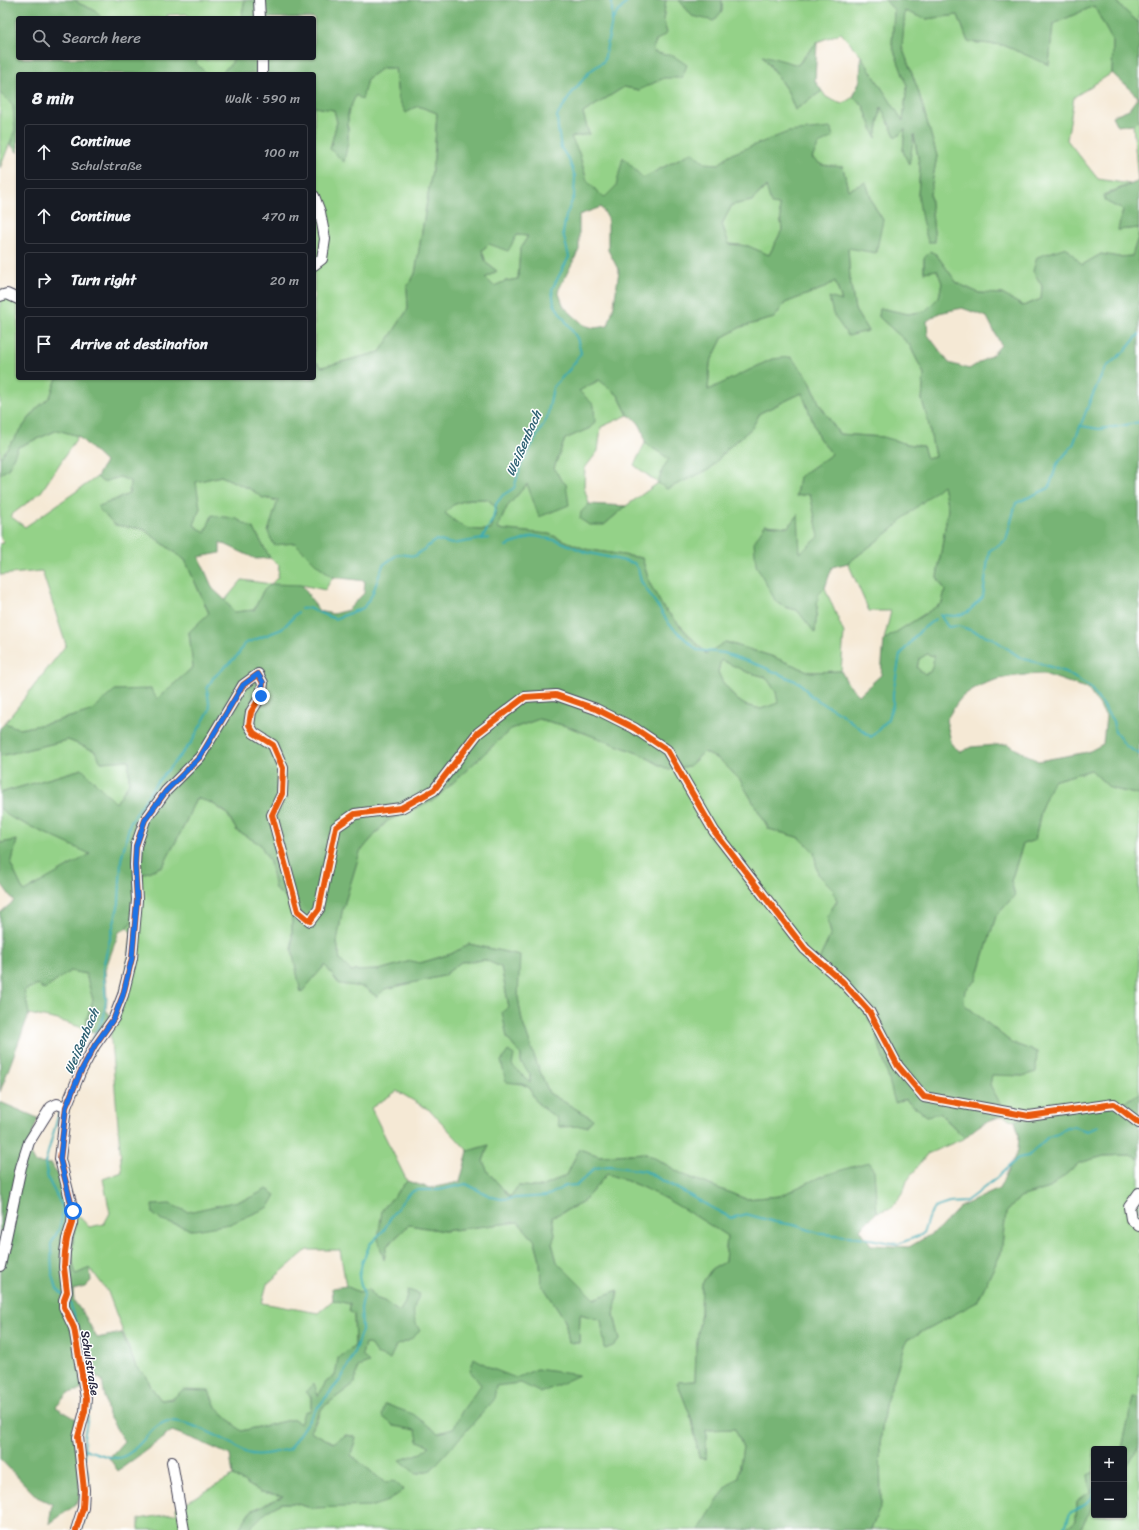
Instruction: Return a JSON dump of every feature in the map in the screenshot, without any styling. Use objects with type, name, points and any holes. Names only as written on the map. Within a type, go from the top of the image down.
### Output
[{"type":"street","points":[[259,0],[260,16]]},
{"type":"street","points":[[262,60],[262,72]]},
{"type":"street","points":[[316,201],[320,212],[325,239],[322,259],[316,264]]},
{"type":"street","points":[[0,296],[7,294],[16,298]]},
{"type":"street","points":[[0,1266],[29,1142],[51,1106],[62,1106],[95,1045],[114,1018],[123,995],[132,958],[136,908],[136,846],[145,820],[166,791],[200,757],[243,685],[258,674],[263,682],[261,696],[251,712],[249,725],[254,733],[273,745],[283,768],[282,794],[272,815],[298,911],[310,921],[319,909],[336,827],[355,814],[401,808],[434,790],[478,733],[525,697],[556,695],[596,709],[634,728],[667,750],[714,831],[805,949],[842,981],[869,1011],[898,1066],[924,1097],[1029,1116],[1114,1104],[1139,1123]]},
{"type":"street","name":"Schulstraße","points":[[62,1106],[60,1159],[73,1211],[72,1223],[65,1252],[64,1267],[66,1296],[64,1307],[74,1328],[86,1398],[85,1411],[78,1437],[84,1490],[83,1508],[76,1530]]},
{"type":"street","points":[[1139,1193],[1129,1207],[1131,1219],[1139,1226]]},
{"type":"street","points":[[172,1462],[184,1530]]},
{"type":"green space","points":[[0,0],[76,0],[78,3],[94,10],[100,16],[16,16],[16,60],[197,60],[196,63],[205,72],[16,72],[16,151],[10,144],[15,130],[13,106],[0,93]]},
{"type":"green space","points":[[76,0],[245,0],[241,16],[188,16],[186,14],[167,16],[100,16],[94,10],[78,3]]},
{"type":"green space","points":[[245,0],[666,0],[663,20],[667,33],[656,41],[652,51],[665,55],[672,55],[687,65],[682,78],[664,78],[639,90],[624,87],[583,113],[589,134],[571,137],[579,153],[587,181],[604,198],[616,186],[623,157],[643,178],[692,152],[705,163],[719,164],[729,155],[788,132],[831,128],[833,137],[819,144],[812,158],[822,165],[843,167],[848,190],[866,182],[873,204],[883,220],[876,253],[848,248],[850,279],[855,310],[868,331],[848,336],[833,314],[829,297],[842,301],[835,281],[824,288],[785,303],[774,318],[741,327],[723,337],[710,363],[708,390],[772,359],[791,357],[809,379],[819,403],[839,434],[883,437],[907,444],[923,446],[927,459],[935,457],[922,400],[924,374],[909,344],[879,317],[880,308],[908,314],[925,311],[939,297],[942,283],[937,270],[924,272],[924,258],[931,251],[936,254],[957,283],[979,293],[1002,294],[1023,306],[1041,299],[1042,286],[1033,271],[1037,257],[1066,247],[1082,265],[1101,254],[1119,257],[1132,256],[1139,234],[1139,795],[1110,788],[1091,770],[1053,781],[1042,806],[1035,840],[1023,844],[1011,881],[1015,895],[996,916],[976,981],[965,990],[964,1004],[1012,1043],[1037,1052],[1036,1072],[1023,1076],[992,1075],[990,1085],[1000,1103],[1003,1116],[982,1124],[965,1138],[940,1113],[927,1116],[905,1099],[895,1103],[875,1029],[862,1008],[817,964],[831,934],[827,916],[837,901],[833,889],[818,874],[814,852],[800,838],[769,829],[740,780],[720,760],[704,752],[689,766],[669,770],[640,754],[566,726],[539,719],[511,729],[434,800],[387,821],[360,852],[342,912],[337,942],[340,960],[351,971],[379,970],[411,961],[420,963],[451,954],[469,944],[520,955],[518,997],[522,1021],[537,1064],[549,1093],[593,1119],[587,1126],[559,1127],[557,1118],[537,1102],[530,1088],[522,1084],[506,1082],[501,1061],[508,1051],[514,1055],[512,1065],[530,1083],[530,1074],[521,1062],[521,1055],[507,1038],[502,1012],[509,1007],[501,967],[485,960],[461,962],[443,976],[385,989],[377,997],[364,987],[339,984],[325,965],[301,993],[292,950],[292,903],[275,889],[270,862],[260,844],[237,831],[227,813],[212,803],[196,798],[184,826],[163,866],[140,875],[141,908],[127,928],[119,932],[105,970],[107,999],[106,1010],[112,1017],[110,1029],[85,1033],[87,1018],[93,1000],[86,974],[70,971],[44,990],[38,985],[24,990],[29,1014],[0,1092],[0,913],[14,901],[0,882],[0,843],[17,840],[11,865],[24,892],[90,854],[12,818],[0,808],[0,793],[82,769],[116,803],[129,783],[129,760],[101,762],[95,751],[68,740],[0,756],[0,728],[5,723],[20,729],[49,723],[91,711],[115,690],[151,689],[157,699],[193,667],[189,632],[209,613],[185,560],[143,529],[115,525],[97,507],[129,494],[130,481],[120,477],[103,482],[97,477],[105,462],[78,436],[58,430],[18,447],[8,469],[0,474],[0,458],[36,409],[50,397],[56,380],[316,380],[316,362],[322,367],[380,352],[408,309],[407,287],[415,274],[434,158],[437,113],[418,106],[406,113],[398,98],[395,68],[382,68],[367,79],[362,100],[356,95],[348,113],[348,142],[344,162],[330,149],[337,122],[334,110],[316,107],[316,72],[222,72],[232,63],[233,60],[316,60],[316,16],[241,16]],"holes":[[[766,186],[771,204],[779,205],[782,230],[769,255],[748,246],[729,244],[722,224],[732,205],[752,201]],[[601,207],[608,218],[608,250],[619,271],[614,305],[608,326],[594,328],[584,325],[564,307],[558,291],[579,250],[579,215]],[[517,235],[528,236],[520,249],[518,279],[506,281],[494,286],[485,278],[497,271],[486,263],[482,250],[489,244],[508,251]],[[962,308],[987,317],[1001,345],[992,355],[969,369],[949,363],[928,335],[927,321],[939,313]],[[599,380],[618,395],[628,415],[636,420],[641,426],[645,443],[669,459],[663,468],[658,483],[667,489],[710,469],[726,450],[752,428],[760,413],[802,393],[819,438],[832,454],[799,477],[796,496],[810,494],[819,537],[800,553],[798,514],[788,527],[765,525],[754,542],[756,565],[776,602],[785,607],[797,610],[815,633],[818,595],[825,588],[832,567],[848,563],[894,528],[943,485],[948,509],[937,577],[945,590],[942,603],[884,640],[881,675],[859,695],[848,684],[841,671],[810,672],[771,656],[725,642],[706,654],[663,607],[650,584],[642,558],[585,549],[549,534],[497,529],[507,507],[527,484],[539,517],[569,505],[566,484],[561,480],[554,468],[565,439],[590,428],[595,422],[594,405],[579,391]],[[221,476],[252,490],[263,498],[278,500],[268,532],[274,545],[295,543],[316,564],[333,577],[365,581],[364,593],[348,610],[333,614],[319,611],[302,585],[271,584],[263,591],[254,610],[234,612],[225,600],[213,589],[199,557],[220,553],[220,542],[256,559],[270,558],[254,529],[237,519],[212,515],[205,533],[194,525],[200,508],[196,482]],[[469,499],[488,499],[497,509],[491,530],[466,528],[445,513],[453,505]],[[927,654],[934,656],[930,672],[925,674],[917,668],[919,659]],[[721,660],[747,672],[766,677],[776,692],[778,703],[761,709],[745,705],[736,699],[722,681],[718,672]],[[1044,674],[1088,689],[1106,716],[1103,744],[1088,752],[1038,761],[1007,744],[971,747],[961,752],[952,745],[946,720],[960,699],[971,691],[990,682],[1022,675]]]},
{"type":"green space","points":[[666,0],[679,0],[692,16],[722,11],[722,0],[885,0],[894,10],[892,45],[907,85],[903,122],[861,56],[841,33],[817,42],[798,65],[763,56],[788,92],[795,110],[822,91],[826,97],[842,104],[853,97],[863,105],[876,138],[881,106],[896,138],[905,129],[903,151],[909,164],[913,133],[920,168],[918,195],[935,242],[930,194],[937,156],[918,90],[902,47],[905,10],[926,19],[958,15],[968,42],[1003,45],[1049,64],[1053,24],[1094,6],[1113,42],[1112,73],[1074,97],[1067,140],[1098,179],[1130,184],[1103,195],[1107,202],[1123,210],[1118,230],[1139,228],[1139,234],[1132,256],[1119,257],[1101,254],[1082,265],[1033,271],[1042,286],[1041,299],[1023,306],[1002,294],[979,293],[957,283],[936,254],[931,252],[924,258],[924,272],[937,270],[942,283],[939,297],[925,311],[908,314],[880,308],[879,317],[909,344],[924,374],[922,400],[935,457],[927,459],[923,446],[907,444],[883,437],[839,434],[819,403],[809,379],[772,359],[708,391],[710,363],[723,337],[741,327],[774,318],[785,303],[824,288],[835,281],[842,302],[868,331],[855,310],[850,279],[848,248],[883,220],[873,204],[866,183],[848,190],[843,167],[822,165],[812,158],[819,144],[729,155],[719,164],[705,164],[692,152],[643,178],[616,186],[604,198],[587,181],[579,153],[570,137],[589,134],[583,113],[624,87],[639,90],[664,78],[665,55],[652,51],[656,41],[667,33],[663,20]]},
{"type":"green space","points":[[679,0],[722,0],[722,11],[714,21],[692,16]]},
{"type":"green space","points":[[885,0],[1117,0],[1120,6],[1139,23],[1139,120],[1133,124],[1117,126],[1112,116],[1129,109],[1138,97],[1112,73],[1113,42],[1094,6],[1053,24],[1049,65],[1003,45],[968,42],[958,15],[926,19],[905,11],[902,47],[918,90],[937,156],[930,194],[935,242],[928,242],[922,220],[918,195],[920,168],[914,135],[909,165],[903,151],[905,129],[896,138],[881,107],[876,138],[863,105],[853,97],[860,80],[861,56],[903,121],[907,86],[892,45],[894,10]]},
{"type":"green space","points":[[1117,0],[1139,0],[1139,23],[1120,6]]},
{"type":"green space","points":[[817,42],[815,81],[822,91],[795,110],[788,92],[763,55],[798,65]]},
{"type":"green space","points":[[197,60],[233,60],[232,63],[222,72],[205,72],[196,63]]},
{"type":"green space","points":[[382,68],[395,68],[398,98],[406,112],[418,106],[437,113],[434,158],[415,274],[407,287],[408,309],[380,352],[322,367],[316,362],[316,107],[334,110],[337,122],[330,149],[348,142],[348,113],[356,94],[362,99],[367,79]]},
{"type":"green space","points":[[0,93],[13,106],[15,130],[0,168]]},
{"type":"green space","points":[[1139,120],[1139,181],[1138,182],[1133,124]]},
{"type":"green space","points":[[1139,181],[1139,228],[1118,230],[1123,210],[1107,202],[1103,196]]},
{"type":"green space","points":[[767,186],[779,205],[782,230],[769,255],[748,246],[729,244],[722,224],[732,205],[752,201]]},
{"type":"green space","points":[[517,235],[528,236],[520,249],[518,279],[506,281],[494,286],[485,278],[497,271],[486,263],[482,250],[489,244]]},
{"type":"green space","points":[[0,289],[16,293],[16,380],[56,380],[50,397],[36,409],[0,458]]},
{"type":"green space","points":[[600,380],[618,395],[628,415],[601,427],[598,451],[585,468],[584,487],[589,504],[581,512],[604,525],[626,506],[658,483],[634,465],[645,443],[670,459],[663,468],[710,469],[726,450],[752,428],[760,413],[802,393],[819,438],[832,454],[799,477],[796,496],[810,494],[820,537],[800,554],[797,515],[788,527],[765,525],[785,607],[797,610],[815,632],[818,594],[825,588],[844,633],[841,671],[810,672],[771,656],[726,642],[707,654],[663,607],[650,584],[642,558],[585,549],[549,534],[497,530],[507,507],[527,484],[561,480],[554,468],[565,439],[590,428],[578,391]]},
{"type":"green space","points":[[58,430],[78,436],[41,492],[10,516],[25,527],[97,477],[103,482],[120,477],[130,481],[129,494],[98,507],[115,525],[143,529],[185,560],[209,614],[189,632],[193,667],[157,699],[116,690],[91,711],[49,723],[20,729],[5,723],[66,645],[42,571],[0,575],[0,544],[4,543],[0,536],[0,474],[8,469],[18,447]]},
{"type":"green space","points":[[221,476],[252,490],[263,498],[278,501],[268,532],[295,543],[316,564],[333,577],[325,590],[302,585],[263,591],[254,610],[234,612],[225,600],[242,580],[271,584],[278,577],[279,565],[270,558],[254,529],[205,533],[194,525],[200,508],[195,482]]},
{"type":"green space","points":[[943,484],[948,509],[937,577],[945,590],[942,603],[884,640],[891,611],[869,611],[848,563],[894,528]]},
{"type":"green space","points":[[469,499],[488,499],[497,509],[491,530],[466,528],[445,513],[453,505]]},
{"type":"green space","points":[[589,504],[626,506],[604,525],[589,525],[580,519],[581,512]]},
{"type":"green space","points":[[927,654],[934,656],[933,664],[930,672],[924,674],[917,669],[919,659]]},
{"type":"green space","points":[[721,659],[747,672],[766,677],[776,692],[779,703],[761,709],[745,705],[736,699],[722,681],[718,672]]},
{"type":"green space","points":[[539,719],[566,726],[640,754],[669,770],[689,766],[704,752],[720,760],[740,780],[769,829],[800,838],[814,852],[818,874],[833,889],[837,901],[827,916],[831,934],[817,964],[862,1008],[875,1029],[896,1103],[905,1099],[927,1116],[939,1113],[965,1138],[927,1154],[907,1181],[903,1193],[892,1208],[877,1212],[875,1196],[822,1176],[780,1196],[746,1199],[684,1175],[646,1153],[600,1156],[579,1149],[567,1175],[541,1187],[518,1186],[510,1197],[488,1172],[483,1161],[489,1145],[468,1151],[431,1111],[397,1091],[371,1108],[407,1181],[382,1210],[384,1259],[387,1246],[409,1225],[444,1231],[518,1222],[535,1241],[540,1260],[541,1283],[565,1320],[569,1343],[579,1343],[580,1314],[601,1320],[620,1340],[614,1315],[618,1290],[594,1299],[557,1262],[552,1243],[555,1235],[552,1217],[582,1203],[607,1174],[623,1179],[669,1200],[727,1236],[725,1262],[711,1270],[702,1283],[701,1311],[696,1350],[695,1381],[677,1382],[692,1420],[699,1458],[706,1459],[706,1430],[735,1429],[743,1447],[738,1477],[727,1486],[701,1530],[248,1530],[267,1511],[282,1503],[294,1503],[311,1508],[342,1506],[384,1482],[351,1455],[356,1437],[346,1435],[333,1443],[310,1431],[322,1408],[355,1383],[357,1367],[368,1363],[362,1355],[365,1343],[371,1345],[396,1346],[410,1340],[413,1326],[413,1309],[408,1290],[405,1303],[399,1312],[384,1301],[375,1298],[368,1289],[359,1292],[346,1286],[340,1250],[307,1250],[267,1284],[262,1303],[318,1313],[333,1300],[350,1304],[354,1314],[355,1346],[339,1358],[335,1376],[326,1382],[318,1397],[305,1392],[311,1397],[311,1411],[300,1424],[294,1419],[241,1431],[216,1407],[209,1391],[161,1400],[151,1387],[147,1377],[136,1367],[108,1292],[90,1268],[76,1274],[72,1252],[77,1214],[89,1227],[104,1224],[110,1213],[103,1179],[122,1172],[110,1029],[126,973],[132,933],[127,928],[141,908],[140,875],[163,866],[184,826],[196,797],[212,803],[227,814],[237,831],[260,844],[270,862],[275,889],[292,903],[292,950],[301,992],[325,965],[339,984],[364,987],[377,997],[385,989],[443,976],[461,962],[486,960],[501,967],[509,1007],[507,1038],[521,1055],[521,1062],[530,1074],[530,1084],[512,1065],[501,1061],[522,1084],[530,1088],[537,1103],[557,1118],[587,1126],[593,1119],[549,1093],[537,1064],[522,1021],[518,997],[519,955],[469,944],[451,954],[420,963],[411,961],[379,970],[351,971],[340,960],[337,942],[342,912],[360,852],[387,821],[434,800],[511,729]]},
{"type":"green space","points":[[68,740],[95,751],[101,762],[129,760],[129,783],[116,803],[82,769],[0,793],[0,756]]},
{"type":"green space","points":[[1091,770],[1110,788],[1139,795],[1139,1093],[1121,1104],[1035,1113],[1015,1121],[1003,1116],[1000,1103],[990,1085],[992,1074],[1023,1076],[1037,1052],[1012,1043],[964,1004],[965,990],[976,981],[996,916],[1015,895],[1011,881],[1023,844],[1035,840],[1042,806],[1052,781]]},
{"type":"green space","points":[[0,808],[12,818],[91,854],[24,892],[11,865],[17,840],[0,843]]},
{"type":"green space","points":[[70,971],[86,974],[93,1000],[87,1018],[86,1029],[58,1020],[29,1014],[24,990],[38,985],[44,990]]},
{"type":"green space","points":[[1139,1093],[1139,1159],[1130,1155],[1104,1156],[1079,1163],[1050,1188],[1020,1197],[1006,1213],[1001,1253],[977,1302],[907,1340],[885,1405],[880,1444],[881,1505],[871,1530],[701,1530],[700,1528],[727,1486],[738,1477],[743,1447],[735,1429],[706,1430],[706,1459],[699,1458],[692,1420],[677,1382],[695,1381],[696,1349],[701,1311],[702,1283],[711,1270],[725,1262],[727,1236],[684,1209],[639,1186],[607,1174],[582,1203],[552,1217],[555,1235],[552,1243],[557,1262],[594,1299],[618,1290],[614,1315],[620,1340],[613,1346],[605,1349],[601,1320],[580,1314],[579,1343],[569,1343],[565,1320],[541,1283],[540,1260],[535,1241],[518,1222],[444,1231],[409,1225],[387,1246],[384,1260],[378,1239],[382,1210],[407,1181],[430,1188],[460,1182],[468,1151],[489,1145],[483,1161],[488,1172],[510,1197],[518,1186],[541,1187],[567,1175],[579,1149],[600,1156],[646,1153],[684,1175],[746,1199],[780,1196],[822,1176],[868,1162],[874,1170],[877,1212],[860,1229],[871,1245],[909,1247],[938,1230],[960,1207],[999,1189],[1018,1150],[1019,1134],[1015,1121],[1035,1113],[1121,1104]]},
{"type":"green space","points":[[0,1102],[38,1118],[32,1135],[31,1154],[36,1163],[52,1164],[77,1214],[72,1247],[72,1264],[76,1274],[90,1268],[91,1281],[85,1287],[73,1290],[74,1301],[85,1316],[97,1338],[122,1333],[136,1367],[147,1377],[151,1387],[161,1400],[172,1399],[183,1390],[209,1391],[216,1407],[241,1431],[294,1419],[300,1424],[304,1412],[311,1410],[311,1397],[305,1392],[314,1383],[318,1396],[326,1382],[335,1376],[338,1358],[355,1346],[354,1314],[349,1312],[350,1304],[333,1300],[332,1288],[346,1286],[359,1292],[368,1289],[375,1298],[384,1301],[399,1312],[405,1303],[408,1290],[420,1294],[415,1304],[414,1316],[420,1331],[410,1340],[396,1346],[390,1359],[376,1354],[371,1345],[365,1343],[362,1355],[369,1363],[358,1367],[355,1383],[322,1408],[310,1431],[333,1443],[346,1435],[356,1437],[351,1455],[384,1482],[394,1481],[404,1490],[388,1501],[373,1506],[311,1508],[294,1503],[282,1503],[267,1511],[248,1530],[238,1530],[251,1511],[283,1496],[261,1492],[233,1476],[230,1455],[172,1431],[118,1471],[109,1458],[124,1441],[108,1415],[102,1380],[90,1374],[81,1390],[68,1393],[56,1407],[76,1419],[80,1497],[74,1506],[49,1524],[52,1504],[37,1497],[0,1459]]},
{"type":"green space","points":[[1131,1155],[1139,1159],[1139,1397],[1133,1398],[1123,1446],[1091,1446],[1091,1474],[1088,1475],[1091,1491],[1077,1501],[1076,1520],[1064,1530],[871,1530],[881,1505],[880,1444],[885,1405],[907,1340],[977,1302],[1001,1253],[1006,1213],[1020,1197],[1050,1188],[1079,1163],[1104,1156]]},
{"type":"green space","points":[[267,1189],[276,1195],[269,1207],[230,1224],[194,1230],[162,1221],[153,1214],[152,1205],[170,1204],[188,1212],[247,1199]]},
{"type":"green space","points":[[474,1358],[493,1369],[516,1378],[537,1369],[579,1375],[541,1393],[521,1383],[496,1386],[494,1400],[431,1470],[416,1474],[400,1460],[421,1453],[430,1446],[418,1441],[416,1430],[394,1426],[382,1416],[385,1404],[413,1414],[438,1433],[453,1429],[462,1411],[481,1385],[470,1371]]},
{"type":"green space","points":[[1133,1397],[1139,1397],[1139,1446],[1127,1466],[1127,1446],[1123,1446]]},
{"type":"green space","points":[[1139,1446],[1139,1530],[1079,1530],[1091,1510],[1091,1518],[1127,1518],[1127,1466]]},
{"type":"green space","points":[[1091,1474],[1091,1491],[1088,1475]]},
{"type":"green space","points":[[233,1476],[261,1492],[284,1496],[251,1511],[238,1530],[139,1530],[139,1519],[177,1513],[176,1508]]},
{"type":"green space","points":[[1091,1491],[1091,1510],[1079,1530],[1064,1530],[1076,1520],[1077,1501]]},
{"type":"waterway","name":"Weißenbach","points":[[301,609],[308,608],[335,619],[363,608],[372,595],[383,565],[398,554],[415,556],[436,540],[452,544],[482,539],[493,519],[496,504],[503,495],[514,488],[521,465],[547,418],[553,387],[570,369],[581,353],[577,338],[554,304],[552,289],[569,257],[563,233],[566,216],[574,196],[575,176],[569,160],[561,148],[557,116],[572,93],[589,72],[604,61],[612,21],[612,0]]},
{"type":"waterway","points":[[612,21],[629,0]]},
{"type":"waterway","points":[[940,615],[956,616],[968,612],[983,597],[989,551],[1006,540],[1016,503],[1049,488],[1057,464],[1073,445],[1105,368],[1126,350],[1139,334]]},
{"type":"waterway","points":[[1081,426],[1099,429],[1139,422]]},
{"type":"waterway","points":[[506,546],[534,536],[559,541],[585,552],[634,563],[638,569],[641,581],[670,625],[697,650],[724,653],[761,666],[800,683],[812,697],[840,713],[871,737],[887,721],[893,704],[893,693],[900,655],[920,631],[935,619]]},
{"type":"waterway","name":"Weißenbach","points":[[482,539],[489,538]]},
{"type":"waterway","name":"Weißenbach","points":[[87,1050],[104,1016],[106,1000],[103,967],[119,903],[121,860],[130,823],[154,786],[191,743],[210,709],[207,689],[213,678],[238,655],[244,644],[282,629],[298,612]]},
{"type":"waterway","points":[[940,615],[948,627],[959,626],[992,638],[1021,658],[1065,672],[1090,687],[1113,721],[1115,732],[1126,746],[1139,754]]},
{"type":"waterway","name":"Weißenbach","points":[[60,1109],[45,1163],[48,1179],[62,1206],[62,1218],[59,1229],[51,1244],[52,1272],[57,1289],[63,1295]]},
{"type":"waterway","points":[[85,1449],[109,1457],[117,1458],[124,1456],[138,1446],[157,1426],[164,1422],[171,1421],[186,1423],[202,1429],[231,1443],[247,1453],[263,1454],[289,1449],[314,1412],[341,1379],[352,1358],[362,1330],[361,1308],[364,1295],[359,1277],[362,1263],[370,1244],[384,1230],[392,1215],[409,1193],[416,1190],[439,1190],[466,1184],[492,1197],[501,1199],[547,1196],[565,1186],[577,1185],[595,1168],[610,1166],[645,1171],[731,1218],[746,1214],[775,1222],[794,1225],[822,1234],[859,1237],[898,1244],[923,1234],[928,1218],[934,1208],[949,1203],[965,1202],[993,1181],[1018,1158],[1028,1156],[1048,1137],[1058,1134],[1066,1127],[1074,1127],[1087,1131],[1098,1127]]},
{"type":"waterway","name":"Weißenbach","points":[[67,1299],[70,1303],[78,1326]]},
{"type":"waterway","name":"Weißenbach","points":[[80,1332],[89,1385]]},
{"type":"waterway","name":"Weißenbach","points":[[90,1411],[91,1402]]},
{"type":"waterway","name":"Weißenbach","points":[[85,1458],[84,1437],[88,1417]]},
{"type":"waterway","name":"Weißenbach","points":[[87,1469],[89,1486],[88,1506]]},
{"type":"waterway","points":[[1064,1530],[1070,1513],[1086,1504],[1091,1498]]},
{"type":"waterway","name":"Weißenbach","points":[[81,1529],[86,1514]]},
{"type":"cycle path","points":[[76,1530],[83,1508],[84,1490],[78,1437],[85,1411],[86,1398],[74,1328],[64,1307],[64,1300],[67,1292],[64,1267],[65,1252],[72,1223],[73,1211],[60,1159],[66,1107],[80,1073],[95,1045],[114,1018],[123,995],[132,958],[137,900],[135,865],[136,846],[145,820],[166,791],[200,757],[243,685],[258,674],[263,683],[261,696],[251,712],[249,725],[254,733],[273,745],[283,768],[282,794],[272,815],[298,911],[310,921],[319,909],[336,827],[355,814],[401,808],[434,790],[478,733],[525,697],[556,695],[596,709],[634,728],[667,750],[714,831],[805,949],[842,981],[869,1011],[898,1066],[924,1097],[1029,1116],[1114,1104],[1139,1123]]},
{"type":"route","points":[[73,1211],[72,1201],[60,1167],[63,1121],[66,1107],[80,1073],[95,1045],[114,1018],[123,995],[132,958],[137,900],[135,865],[136,846],[145,820],[166,791],[200,757],[243,685],[258,674],[263,682],[261,696]]}]
